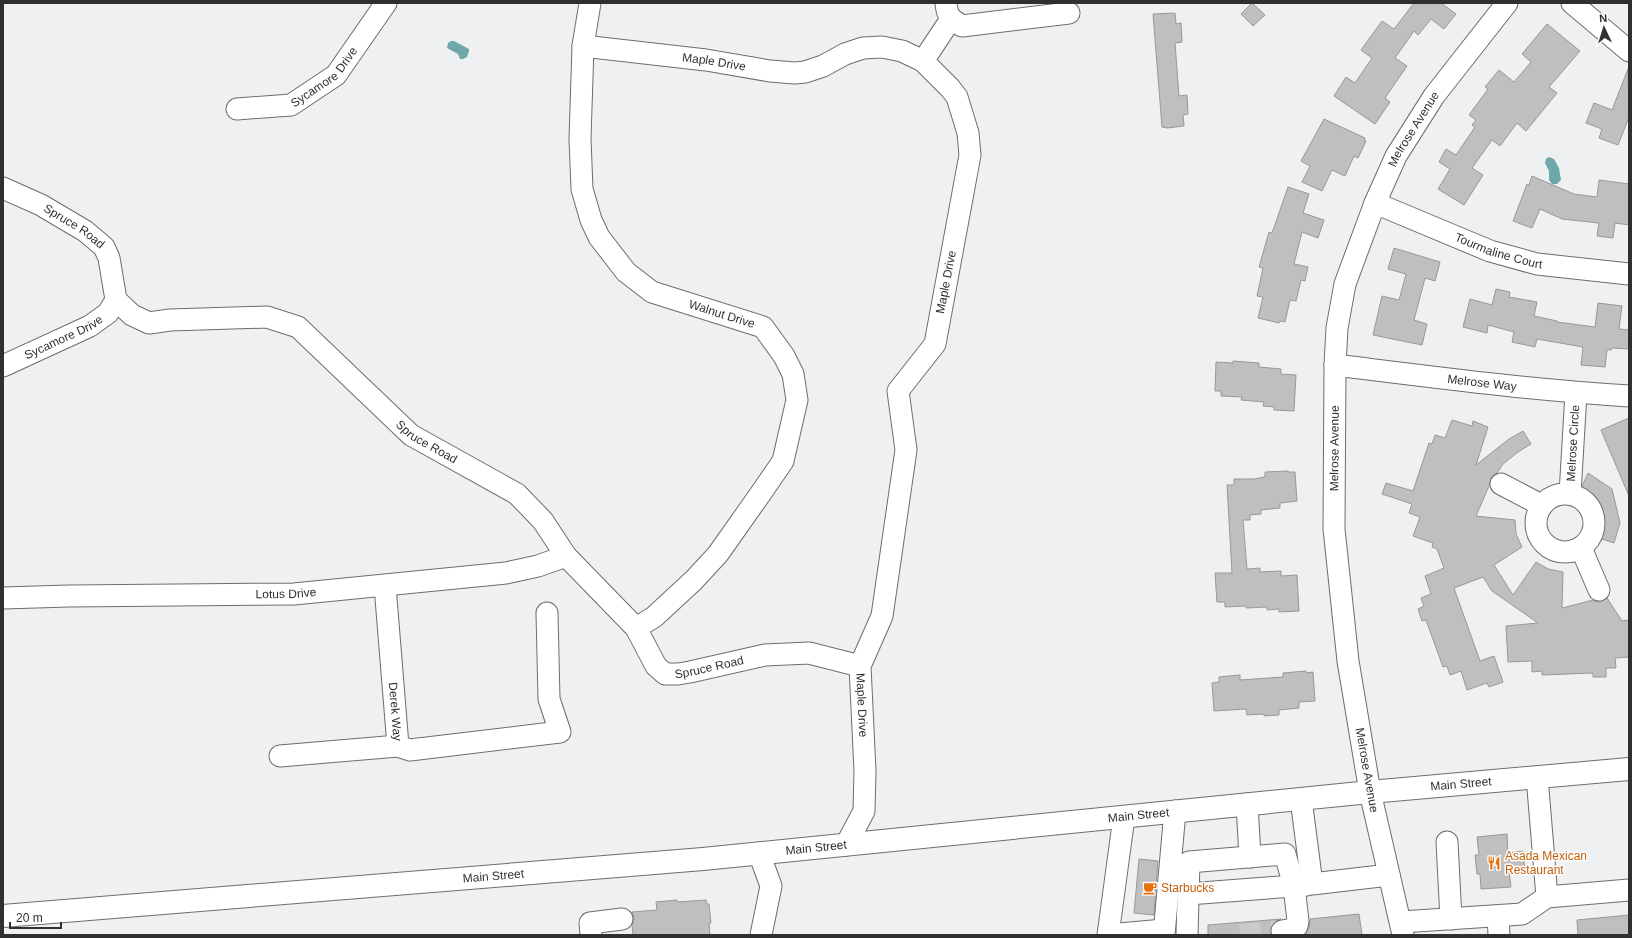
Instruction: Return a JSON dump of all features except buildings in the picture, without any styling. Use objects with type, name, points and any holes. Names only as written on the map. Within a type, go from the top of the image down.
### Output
[{"type":"main road","name":"Main Street","points":[[3,916],[759,853],[1370,792],[1629,769]]},
{"type":"street","name":"Sycamore Drive","points":[[237,109],[290,105],[336,75],[386,3]]},
{"type":"street","name":"Walnut Drive","points":[[590,3],[583,46],[580,139],[582,189],[591,220],[599,237],[626,272],[652,292],[763,327],[784,356],[793,374],[797,400],[783,461],[761,493],[713,559],[694,580],[654,617],[636,628]]},
{"type":"street","name":"Melrose Avenue","points":[[1402,929],[1370,792],[1348,661],[1334,529],[1335,365],[1337,328],[1346,284],[1375,203],[1396,156],[1423,111],[1507,3]]},
{"type":"street","points":[[1572,3],[1629,51]]},
{"type":"street","points":[[923,61],[948,11],[962,26],[1069,13]]},
{"type":"street","name":"Maple Drive","points":[[583,46],[795,73],[805,72],[823,66],[845,54],[863,48],[882,47],[902,51],[923,61],[957,97],[968,133],[970,155],[935,344],[898,391],[906,450],[882,616],[860,666],[865,771],[864,811],[846,845]]},
{"type":"street","name":"Spruce Road","points":[[3,188],[53,212],[84,231],[104,247],[109,258],[116,300],[132,315],[149,323],[170,320],[267,317],[298,327],[411,435],[517,494],[543,521],[566,556],[636,628],[656,666],[664,674],[690,672],[765,655],[809,653],[860,666]]},
{"type":"street","name":"Tourmaline Court","points":[[1375,203],[1490,251],[1537,264],[1629,274]]},
{"type":"street","name":"Sycamore Drive","points":[[3,366],[90,326],[108,313],[116,300]]},
{"type":"street","name":"Melrose Way","points":[[1335,365],[1576,393],[1629,396]]},
{"type":"street","name":"Melrose Circle","points":[[1570,494],[1576,393]]},
{"type":"street","points":[[1501,484],[1541,505],[1535,523],[1536,532],[1540,540],[1547,546],[1555,551],[1564,553],[1573,552],[1581,548],[1599,590]]},
{"type":"street","name":"Melrose Circle","points":[[1541,505],[1554,495],[1570,494],[1580,497],[1587,504],[1593,512],[1595,522],[1589,541],[1581,548]]},
{"type":"street","name":"Lotus Drive","points":[[3,598],[294,594],[506,573],[538,566],[566,556]]},
{"type":"street","name":"Derek Way","points":[[385,586],[398,746],[410,750],[560,732],[548,699],[547,613]]},
{"type":"street","points":[[280,756],[398,746]]},
{"type":"street","points":[[1537,777],[1547,897]]},
{"type":"street","points":[[1282,931],[1293,929],[1297,926],[1298,921],[1303,885],[1301,799]]},
{"type":"street","points":[[1247,804],[1250,857]]},
{"type":"street","points":[[1104,935],[1164,933],[1175,811]]},
{"type":"street","points":[[1108,934],[1124,817]]},
{"type":"street","points":[[1447,842],[1451,919]]},
{"type":"street","points":[[759,853],[771,886],[761,935]]},
{"type":"street","points":[[1187,935],[1189,862],[1285,854],[1303,885]]},
{"type":"street","points":[[1188,894],[1303,885],[1390,875]]},
{"type":"street","points":[[1402,929],[1451,919],[1498,925],[1522,914],[1547,897],[1629,890]]},
{"type":"street","points":[[591,935],[590,922],[622,919]]},
{"type":"water","points":[[454,41],[469,49],[467,57],[460,59],[458,54],[447,48],[448,43]]},
{"type":"water","points":[[1549,157],[1554,159],[1559,168],[1561,180],[1557,184],[1552,184],[1549,180],[1549,171],[1545,163],[1546,159]]},
{"type":"tunnel","points":[[1240,935],[1282,931]]},
{"type":"place","name":"Asada Mexican Restaurant","points":[[1494,863]]},
{"type":"place","name":"Starbucks","points":[[1150,888]]}]
